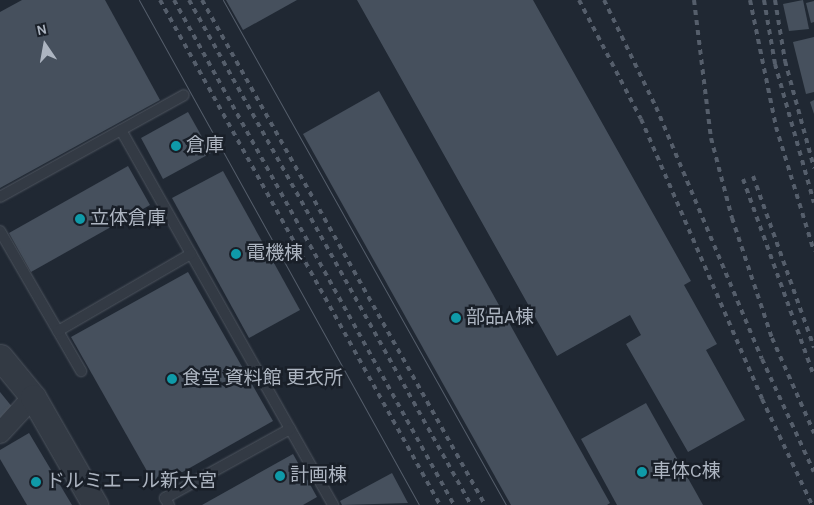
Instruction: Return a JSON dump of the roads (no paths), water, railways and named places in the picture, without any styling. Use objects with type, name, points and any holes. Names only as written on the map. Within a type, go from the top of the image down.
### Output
[{"type":"street","points":[[0,357],[33,396],[96,505]]},
{"type":"street","points":[[0,434],[33,396]]},
{"type":"lane","points":[[0,197],[184,95]]},
{"type":"lane","points":[[121,130],[333,505]]},
{"type":"lane","points":[[0,232],[81,371]]},
{"type":"lane","points":[[58,331],[191,254]]},
{"type":"lane","points":[[169,505],[165,498],[290,429]]},
{"type":"tram line","points":[[139,0],[419,505]]},
{"type":"tram line","points":[[223,0],[506,505]]},
{"type":"railway","points":[[160,0],[440,505]]},
{"type":"railway","points":[[174,0],[454,505]]},
{"type":"railway","points":[[189,0],[471,505]]},
{"type":"railway","points":[[202,0],[485,505]]},
{"type":"railway","points":[[579,0],[641,119],[762,399],[812,505]]},
{"type":"railway","points":[[604,0],[656,107],[762,359],[814,472]]},
{"type":"railway","points":[[694,0],[711,138],[732,218],[772,338],[814,433]]},
{"type":"railway","points":[[750,0],[776,127],[814,251]]},
{"type":"railway","points":[[764,0],[775,64],[814,203]]},
{"type":"railway","points":[[775,0],[785,61],[814,168]]},
{"type":"railway","points":[[753,176],[814,347]]},
{"type":"railway","points":[[743,179],[814,376]]},
{"type":"place","name":"倉庫","points":[[176,146]]},
{"type":"place","name":"立体倉庫","points":[[80,219]]},
{"type":"place","name":"電機棟","points":[[236,254]]},
{"type":"place","name":"部品A棟","points":[[456,318]]},
{"type":"place","name":"食堂 資料館 更衣所","points":[[172,379]]},
{"type":"place","name":"車体C棟","points":[[642,472]]},
{"type":"place","name":"計画棟","points":[[280,476]]},
{"type":"place","name":"ドルミエール新大宮","points":[[36,482]]}]
